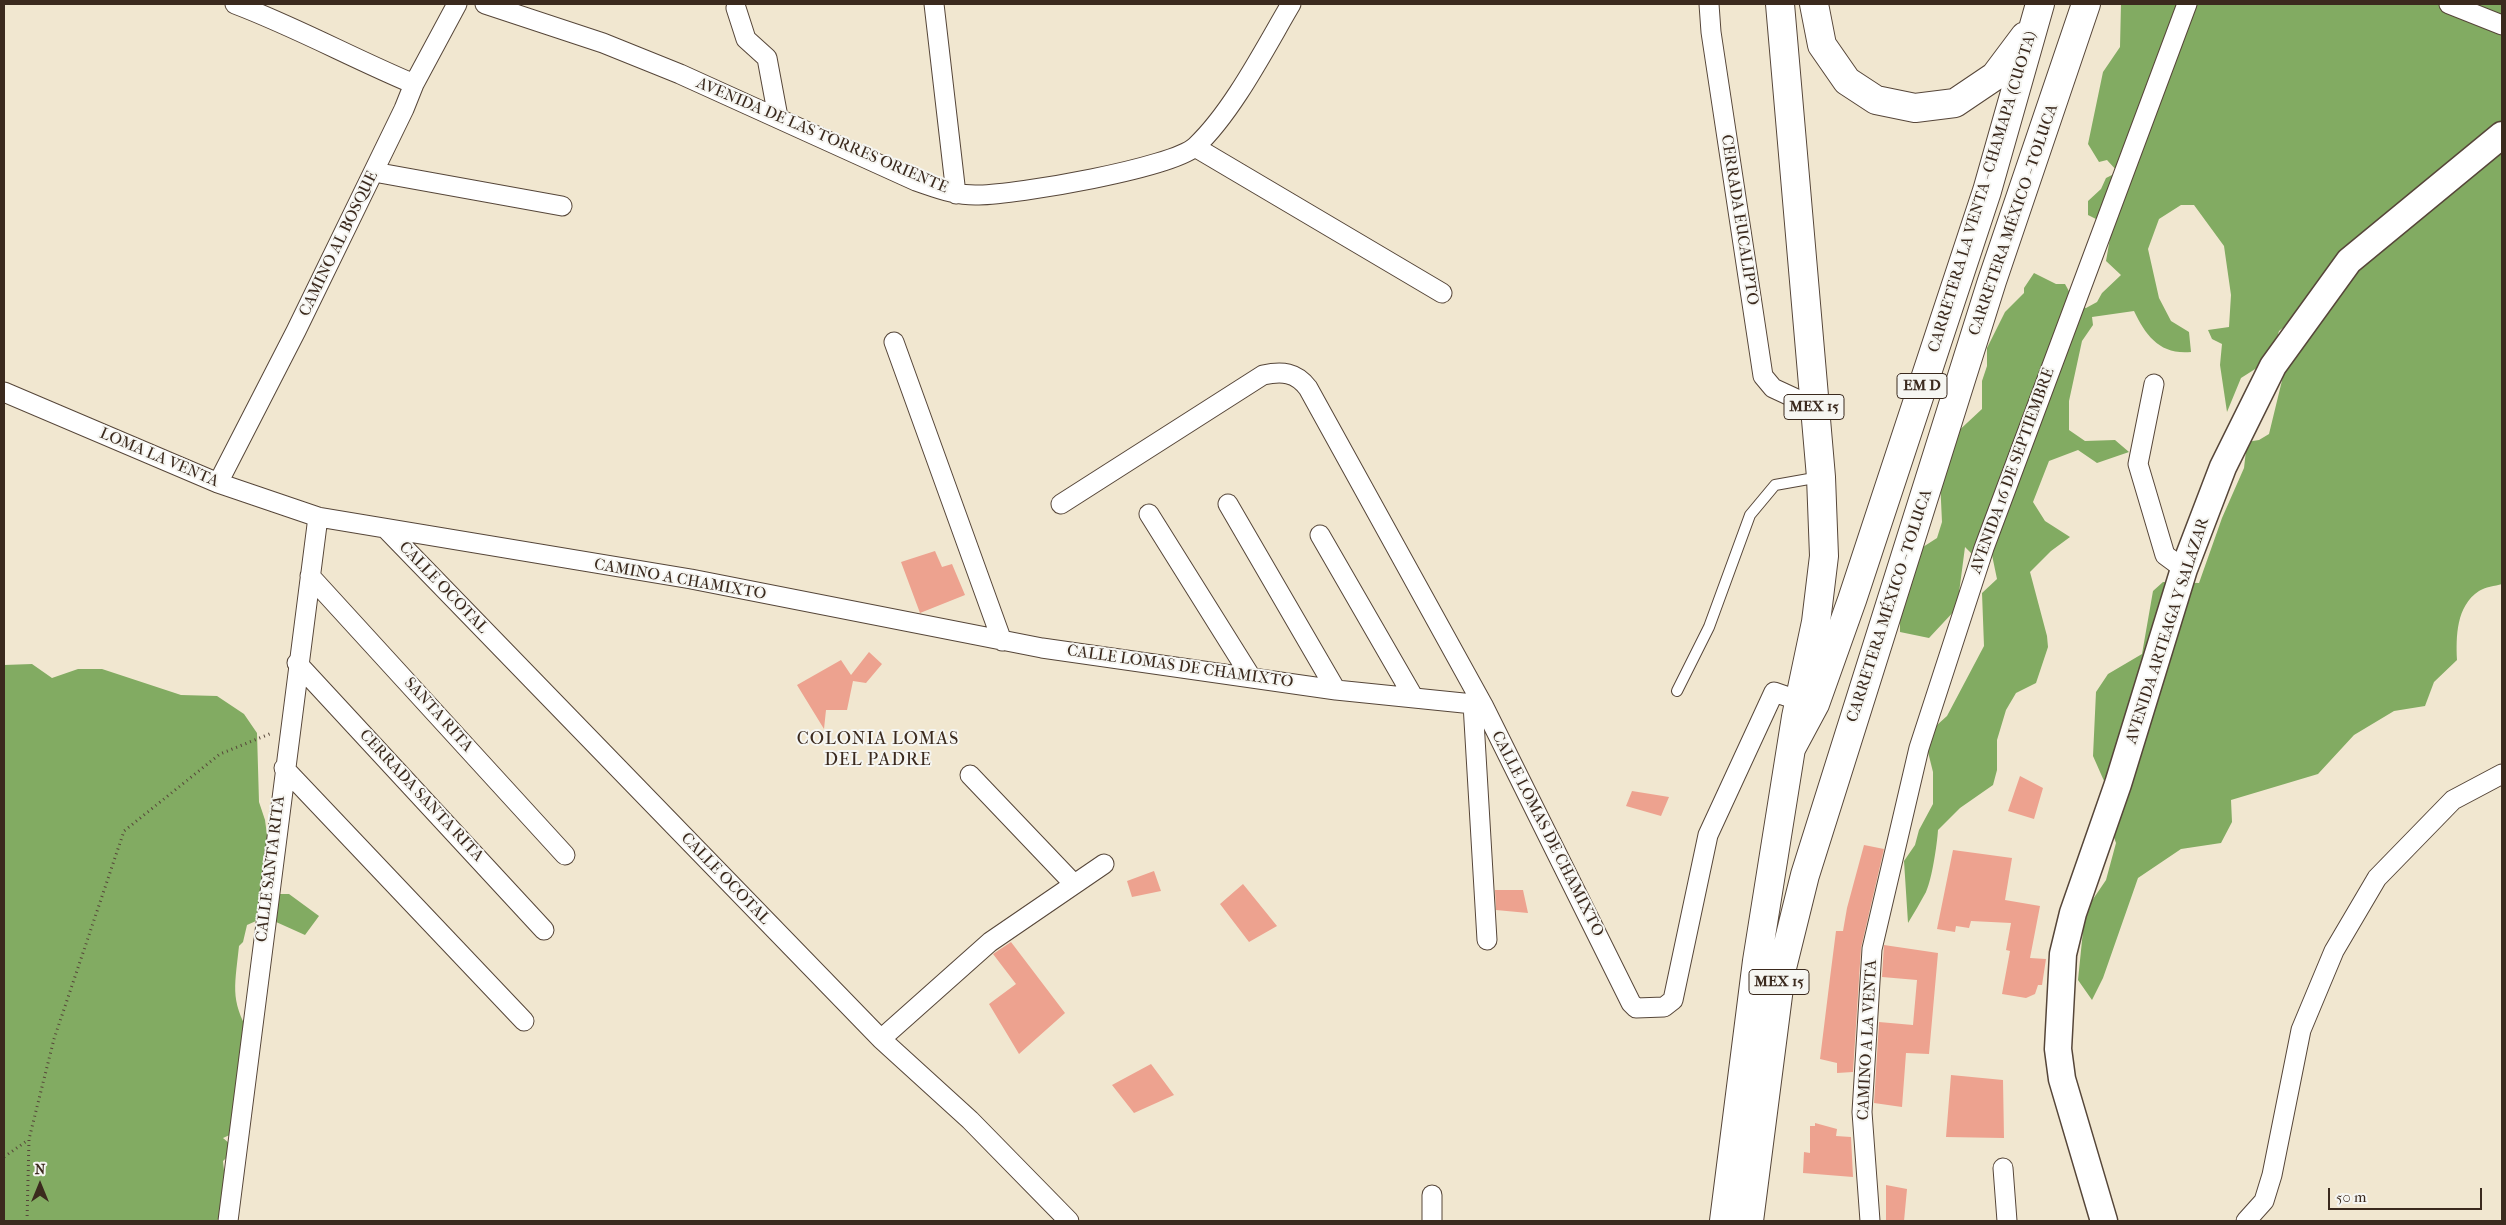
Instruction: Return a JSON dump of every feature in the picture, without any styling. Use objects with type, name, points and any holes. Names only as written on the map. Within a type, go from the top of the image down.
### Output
[{"type":"main road","name":"MEX 15","points":[[1724,1221],[1757,962],[1800,701],[1816,622],[1824,556],[1821,477],[1780,4]]},
{"type":"main road","points":[[1814,4],[1822,45],[1847,81],[1876,100],[1915,108],[1955,103],[1995,76],[2038,12]]},
{"type":"main road","name":"CARRETERA MÉXICO - TOLUCA","points":[[1749,1221],[1781,972],[1805,875],[1992,281],[2086,4]]},
{"type":"main road","name":"CARRETERA LA VENTA - CHAMAPA (CUOTA)","points":[[1793,745],[1815,704],[1852,600],[1987,191],[2038,12]]},
{"type":"street","points":[[235,4],[265,15],[331,48],[414,84]]},
{"type":"street","name":"CAMINO AL BOSQUE","points":[[218,483],[374,172],[414,84],[457,4]]},
{"type":"street","name":"AVENIDA DE LAS TORRES ORIENTE","points":[[485,4],[603,43],[778,118],[916,181],[956,194],[998,194],[1132,170],[1169,160],[1195,147],[1210,132],[1242,86],[1291,4]]},
{"type":"street","points":[[934,4],[956,194]]},
{"type":"street","name":"CERRADA EUCALIPTO","points":[[1709,4],[1711,32],[1763,376],[1773,388],[1814,406]]},
{"type":"street","points":[[1770,4],[1784,47]]},
{"type":"street","name":"AVENIDA 16 DE SEPTIEMBRE","points":[[1872,949],[1920,748],[1984,548],[2187,4]]},
{"type":"street","points":[[2449,4],[2502,25]]},
{"type":"street","points":[[736,8],[746,39],[767,58],[778,118]]},
{"type":"street","name":"AVENIDA ARTEAGA Y SALAZAR","points":[[2104,1221],[2062,1080],[2058,1049],[2063,954],[2073,913],[2118,784],[2184,569],[2223,467],[2273,366],[2349,261],[2502,135]]},
{"type":"street","points":[[1195,147],[1442,293]]},
{"type":"street","points":[[374,172],[562,206]]},
{"type":"street","points":[[894,342],[1002,641]]},
{"type":"street","points":[[1061,504],[1263,375],[1278,372],[1301,379],[1308,388],[1478,704],[1487,940]]},
{"type":"street","points":[[2154,384],[2138,464],[2165,555],[2184,569]]},
{"type":"street","name":"LOMA LA VENTA","points":[[4,392],[218,483],[318,517]]},
{"type":"street","points":[[1228,504],[1336,690]]},
{"type":"street","points":[[1149,514],[1251,676]]},
{"type":"street","name":"CAMINO A CHAMIXTO","points":[[318,517],[691,580],[1042,648]]},
{"type":"street","name":"CALLE SANTA RITA","points":[[228,1221],[297,663],[318,517]]},
{"type":"street","name":"CALLE OCOTAL","points":[[387,530],[881,1040],[970,1120],[1069,1221]]},
{"type":"street","points":[[1320,535],[1414,698]]},
{"type":"street","name":"SANTA RITA","points":[[310,576],[565,855]]},
{"type":"street","name":"CALLE LOMAS DE CHAMIXTO","points":[[1042,648],[1251,676],[1336,690],[1478,704],[1631,1003],[1636,1008],[1653,1009],[1664,1007],[1673,1000],[1708,835],[1774,692],[1800,701]]},
{"type":"street","name":"CERRADA SANTA RITA","points":[[297,663],[544,930]]},
{"type":"street","points":[[284,768],[524,1022]]},
{"type":"street","points":[[970,774],[1073,883]]},
{"type":"street","points":[[2246,1221],[2264,1201],[2272,1175],[2301,1030],[2339,943],[2377,878],[2453,800],[2502,774]]},
{"type":"street","points":[[881,1040],[990,942],[1073,883],[1104,864]]},
{"type":"street","name":"CAMINO A LA VENTA","points":[[1870,1221],[1862,1112],[1872,949]]},
{"type":"street","points":[[2004,1168],[2007,1221]]},
{"type":"street","points":[[1432,1195],[1432,1221]]},
{"type":"lane","points":[[1677,691],[1709,627],[1750,515],[1774,484],[1821,477]]},
{"type":"path","points":[[27,1221],[29,1139],[54,1039],[124,830],[220,754],[290,726]]},
{"type":"path","points":[[4,1157],[29,1139]]},
{"type":"green space","points":[[2121,4],[2502,4],[2502,584],[2479,591],[2471,597],[2459,622],[2457,660],[2434,682],[2425,706],[2394,711],[2354,735],[2318,774],[2231,800],[2232,822],[2221,843],[2181,849],[2138,878],[2103,978],[2092,1000],[2078,980],[2085,911],[2106,880],[2116,843],[2107,817],[2108,790],[2093,756],[2096,692],[2108,674],[2142,654],[2153,591],[2163,582],[2199,583],[2222,518],[2244,468],[2247,442],[2259,440],[2269,434],[2286,364],[2309,307],[2279,331],[2271,359],[2241,378],[2227,412],[2220,365],[2222,344],[2212,339],[2208,330],[2229,327],[2231,295],[2224,246],[2194,205],[2181,205],[2159,219],[2148,249],[2159,298],[2171,321],[2189,332],[2191,352],[2171,350],[2155,342],[2149,336],[2134,311],[2092,317],[2093,325],[2082,341],[2069,401],[2069,430],[2085,441],[2115,440],[2129,452],[2097,463],[2078,450],[2049,461],[2033,502],[2045,521],[2070,537],[2051,551],[2030,572],[2047,636],[2048,647],[2036,683],[2016,693],[2006,710],[1997,740],[1997,770],[1993,785],[1960,808],[1938,830],[1934,862],[1928,886],[1908,923],[1904,861],[1915,845],[1919,830],[1933,804],[1933,772],[1927,748],[1937,725],[1947,716],[1984,646],[1982,593],[1997,579],[1992,555],[1980,562],[1965,547],[1957,608],[1929,638],[1900,632],[1900,622],[1909,556],[1937,538],[1942,522],[1939,458],[1953,436],[1982,409],[1982,381],[1987,366],[1987,348],[2005,312],[2024,293],[2024,288],[2034,273],[2056,284],[2065,284],[2070,293],[2070,302],[2086,308],[2097,302],[2102,293],[2121,275],[2106,261],[2112,227],[2088,215],[2088,201],[2101,189],[2106,178],[2118,172],[2107,160],[2099,162],[2088,144],[2103,72],[2120,47]]},
{"type":"green space","points":[[32,664],[52,678],[78,669],[102,669],[181,695],[217,696],[244,714],[257,733],[259,802],[265,820],[275,894],[289,894],[319,916],[305,935],[265,917],[247,925],[243,942],[239,946],[235,986],[237,1006],[254,1042],[234,1133],[223,1138],[236,1149],[223,1161],[227,1199],[217,1221],[4,1221],[4,665]]},
{"type":"building","points":[[935,551],[942,567],[952,564],[965,595],[920,613],[901,562]]},
{"type":"building","points":[[869,652],[882,664],[866,683],[853,681],[847,710],[826,710],[824,729],[797,685],[841,660],[851,675]]},
{"type":"building","points":[[2020,776],[2043,788],[2034,819],[2008,811]]},
{"type":"building","points":[[1632,791],[1669,797],[1661,816],[1626,806]]},
{"type":"building","points":[[1864,845],[1884,849],[1861,948],[1853,1072],[1837,1073],[1837,1063],[1820,1059],[1836,931],[1843,931],[1847,908]]},
{"type":"building","points":[[1953,850],[2012,858],[2005,900],[2040,906],[2030,958],[2046,959],[2042,985],[2038,985],[2035,994],[2026,998],[2002,994],[2010,951],[2006,950],[2011,923],[1971,921],[1969,928],[1956,926],[1955,932],[1937,929]]},
{"type":"building","points":[[1154,871],[1161,891],[1132,897],[1127,881]]},
{"type":"building","points":[[1243,884],[1277,926],[1249,942],[1220,904]]},
{"type":"building","points":[[1495,890],[1523,890],[1528,913],[1496,910]]},
{"type":"building","points":[[1011,942],[1065,1013],[1019,1054],[989,1004],[1016,984],[993,954]]},
{"type":"building","points":[[1884,945],[1938,953],[1929,1054],[1906,1053],[1902,1107],[1874,1103],[1879,1022],[1913,1025],[1917,980],[1882,977]]},
{"type":"building","points":[[1151,1064],[1174,1095],[1134,1113],[1112,1085]]},
{"type":"building","points":[[1951,1075],[2003,1080],[2004,1138],[1946,1137]]},
{"type":"building","points":[[1815,1123],[1837,1129],[1836,1136],[1851,1137],[1853,1177],[1803,1173],[1804,1152],[1810,1153],[1810,1126],[1815,1126]]},
{"type":"building","points":[[1886,1185],[1907,1189],[1904,1221],[1886,1221]]},
{"type":"district","name":"COLONIA LOMAS DEL PADRE","points":[[878,750]]}]
